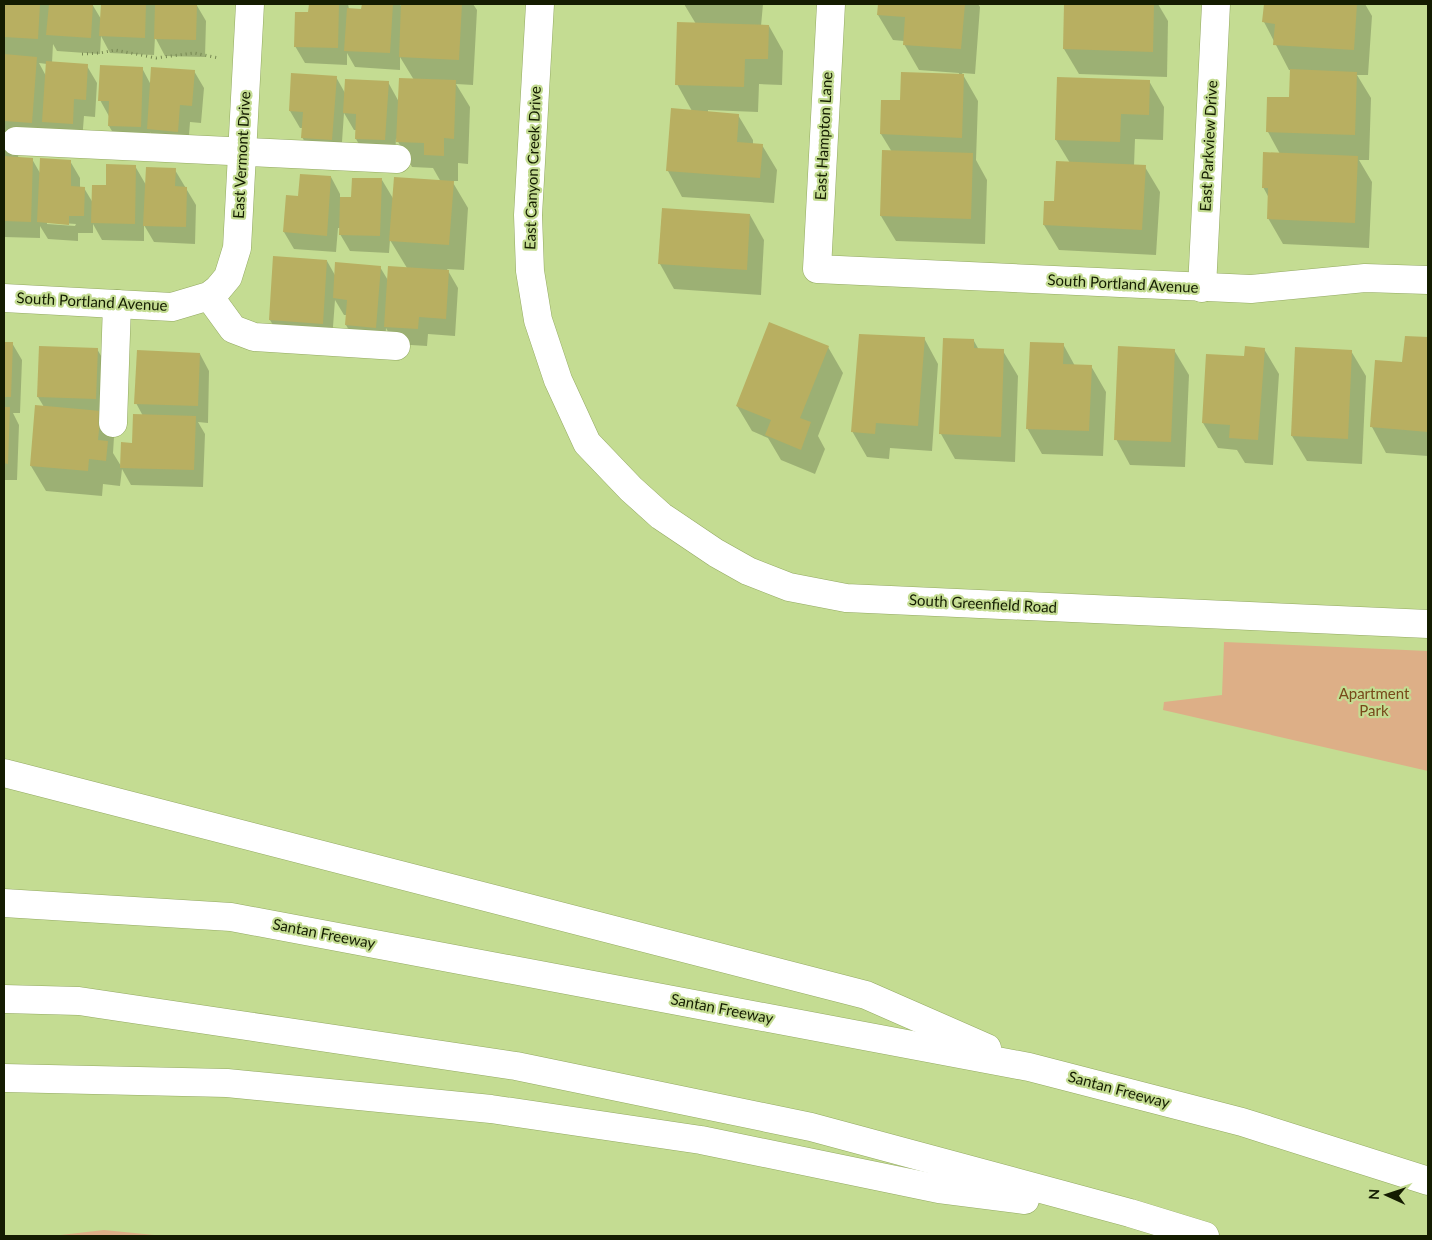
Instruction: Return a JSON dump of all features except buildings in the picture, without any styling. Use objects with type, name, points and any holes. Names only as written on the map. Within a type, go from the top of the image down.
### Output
[{"type":"main road","name":"East Vermont Drive","points":[[209,296],[228,277],[237,248],[250,4]]},
{"type":"main road","name":"East Canyon Creek Drive","points":[[540,4],[528,215],[530,271],[538,320],[558,380],[587,443]]},
{"type":"main road","name":"East Hampton Lane","points":[[818,269],[831,4]]},
{"type":"main road","name":"East Parkview Drive","points":[[1202,288],[1216,4]]},
{"type":"main road","points":[[16,141],[396,158]]},
{"type":"main road","name":"South Portland Avenue","points":[[818,269],[1251,289],[1365,278],[1428,280]]},
{"type":"main road","points":[[209,296],[233,329],[254,337],[396,346]]},
{"type":"main road","name":"South Portland Avenue","points":[[4,298],[172,307],[209,296]]},
{"type":"main road","points":[[113,423],[117,304]]},
{"type":"main road","name":"South Greenfield Road","points":[[587,443],[630,488],[661,516],[716,553],[748,571],[789,587],[846,598],[1428,624]]},
{"type":"main road","points":[[4,773],[866,995],[1029,1067]]},
{"type":"main road","name":"Santan Freeway","points":[[4,903],[231,917],[1029,1067],[1242,1122],[1428,1180]]},
{"type":"main road","points":[[4,999],[79,1002],[516,1066],[811,1127],[1130,1213],[1204,1236]]},
{"type":"main road","points":[[4,1078],[227,1083],[491,1109],[701,1140],[939,1189],[1130,1213]]},
{"type":"path","points":[[82,54],[115,50],[156,58],[194,52],[220,58]]},
{"type":"green space","name":"Apartment Park","points":[[1224,642],[1428,651],[1428,771],[1163,710],[1164,702],[1222,695]]},
{"type":"green space","points":[[104,1230],[164,1236],[52,1236]]}]
